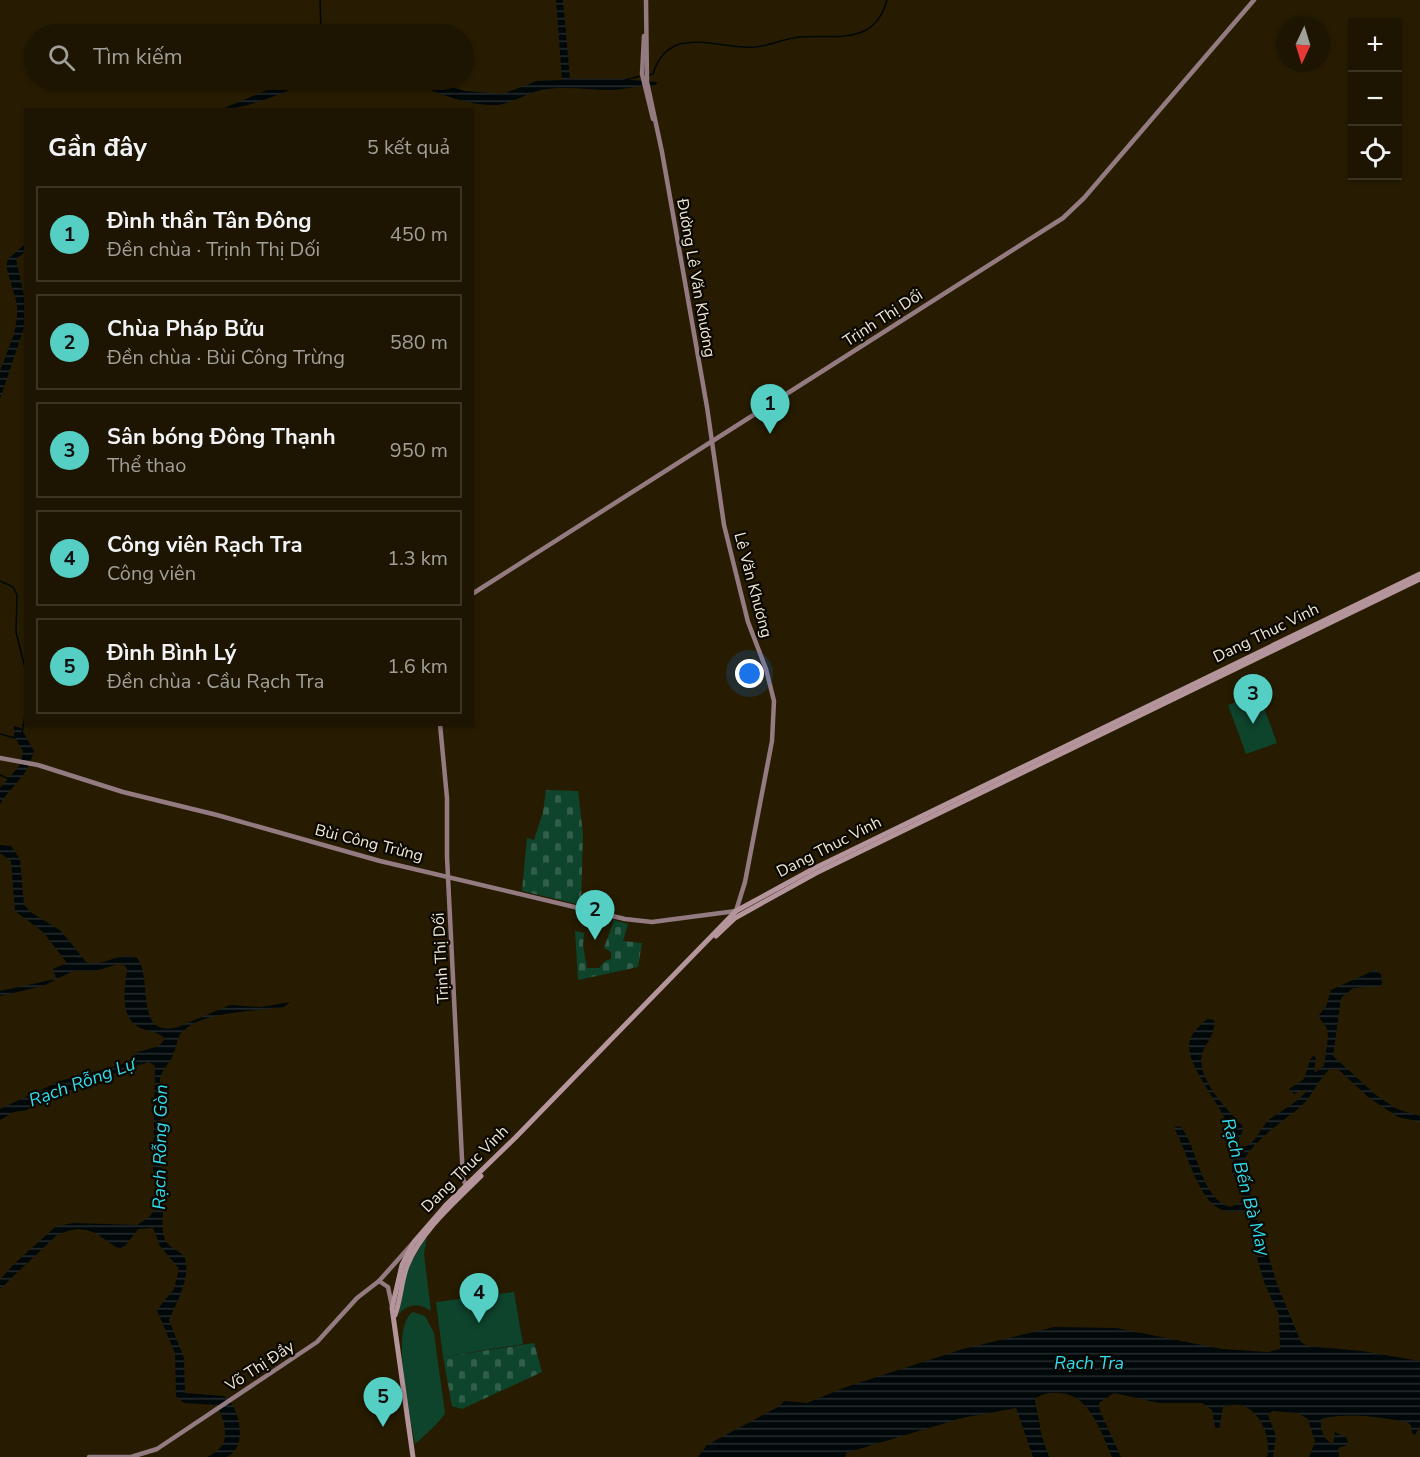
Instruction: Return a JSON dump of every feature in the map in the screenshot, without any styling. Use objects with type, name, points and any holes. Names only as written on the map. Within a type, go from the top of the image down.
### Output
[{"type":"main road","name":"Dang Thuc Vinh","points":[[1279,645],[1420,574]]},
{"type":"main road","name":"Dang Thuc Vinh","points":[[413,1457],[393,1308],[400,1272],[414,1242],[737,914],[813,869],[1420,579]]},
{"type":"main road","name":"Dang Thuc Vinh","points":[[395,1315],[411,1258],[438,1220],[467,1187]]},
{"type":"street","name":"Đường Lê Văn Khương","points":[[646,0],[643,63],[646,86],[655,121],[712,440]]},
{"type":"street","name":"Trịnh Thị Dối","points":[[474,593],[1063,218],[1084,198],[1254,0]]},
{"type":"street","name":"Lê Văn Khương","points":[[712,440],[729,546],[748,622],[766,669],[774,710],[771,741],[754,836],[737,914]]},
{"type":"street","name":"Trịnh Thị Dối","points":[[440,726],[447,798],[448,876],[463,1179],[467,1187]]},
{"type":"street","name":"Bùi Công Trừng","points":[[0,758],[38,765],[123,792],[217,814],[380,861],[639,921],[737,914]]},
{"type":"street","name":"Võ Thị Đầy","points":[[89,1457],[131,1457],[150,1453],[217,1409],[317,1342],[357,1298],[379,1281],[414,1242]]},
{"type":"street","points":[[379,1281],[388,1287],[393,1308]]},
{"type":"green space","points":[[1259,694],[1277,743],[1246,754],[1228,705]]},
{"type":"green space","points":[[546,790],[578,791],[583,834],[581,905],[522,891],[527,838],[534,840],[543,812]]},
{"type":"green space","points":[[614,920],[628,924],[623,941],[642,943],[638,967],[578,980],[575,931],[584,933],[583,945],[587,968],[599,968],[605,961],[611,959],[611,952],[604,948]]},
{"type":"green space","points":[[427,1236],[424,1254],[431,1311],[414,1305],[399,1314],[406,1271]]},
{"type":"green space","points":[[514,1292],[523,1344],[443,1357],[436,1302]]},
{"type":"green space","points":[[413,1312],[425,1316],[434,1333],[445,1413],[415,1444],[406,1394],[402,1353],[406,1321]]},
{"type":"green space","points":[[534,1343],[542,1372],[462,1409],[452,1406],[443,1357]]},
{"type":"water","points":[[556,0],[563,0],[570,79],[657,82],[656,86],[611,90],[555,88],[540,90],[499,105],[481,104],[430,90],[503,94],[537,81],[562,80]]},
{"type":"water","points":[[267,90],[290,90],[241,107],[224,108]]},
{"type":"water","points":[[24,245],[24,253],[16,259],[24,295],[24,328],[0,399],[0,371],[14,334],[17,318],[17,304],[6,266],[8,259]]},
{"type":"water","points":[[14,726],[21,728],[34,751],[24,774],[0,804],[0,788],[20,765],[23,751],[14,736]]},
{"type":"water","name":"Rạch Rỗng Lự","points":[[0,845],[11,846],[20,859],[24,905],[32,913],[61,931],[86,962],[98,963],[130,956],[137,958],[142,967],[150,1016],[155,1024],[164,1028],[178,1027],[230,1005],[261,1007],[290,1002],[284,1007],[230,1013],[190,1025],[181,1033],[173,1055],[160,1079],[161,1177],[163,1185],[169,1190],[164,1208],[163,1232],[167,1243],[183,1256],[186,1262],[186,1277],[169,1320],[184,1358],[185,1393],[224,1396],[230,1401],[238,1418],[240,1437],[238,1446],[226,1457],[207,1457],[221,1448],[224,1442],[225,1428],[217,1405],[184,1403],[176,1396],[175,1353],[157,1310],[174,1289],[179,1269],[160,1246],[153,1228],[138,1229],[126,1245],[119,1249],[97,1234],[84,1229],[57,1235],[0,1289],[0,1280],[13,1265],[56,1226],[74,1223],[137,1225],[149,1217],[157,1207],[157,1189],[153,1169],[155,1066],[149,1062],[100,1078],[57,1096],[46,1096],[27,1110],[14,1112],[0,1120],[0,1109],[60,1081],[134,1061],[135,1053],[159,1046],[165,1039],[135,1025],[130,1019],[125,1003],[127,968],[122,963],[95,971],[73,971],[43,986],[0,996],[0,991],[56,978],[53,969],[67,963],[43,932],[15,911],[11,861],[0,853]]},
{"type":"water","name":"Rạch Tra","points":[[1375,970],[1381,974],[1382,986],[1353,988],[1341,998],[1333,1056],[1376,1095],[1397,1109],[1420,1116],[1420,1122],[1398,1117],[1368,1097],[1338,1069],[1330,1069],[1321,1078],[1303,1105],[1256,1144],[1244,1160],[1242,1168],[1277,1284],[1301,1342],[1307,1346],[1362,1351],[1420,1361],[1420,1426],[1415,1435],[1412,1433],[1411,1425],[1407,1422],[1353,1416],[1321,1419],[1322,1430],[1327,1440],[1333,1444],[1335,1432],[1347,1438],[1348,1445],[1338,1448],[1339,1457],[1309,1457],[1315,1442],[1308,1419],[1297,1413],[1272,1411],[1268,1415],[1276,1436],[1273,1457],[1267,1457],[1267,1437],[1264,1427],[1252,1411],[1243,1406],[1234,1404],[1223,1407],[1219,1430],[1215,1427],[1212,1410],[1202,1403],[1159,1403],[1114,1393],[1099,1403],[1100,1411],[1121,1457],[1112,1457],[1086,1406],[1068,1394],[1048,1393],[1035,1400],[1042,1437],[1049,1457],[1033,1457],[1016,1408],[962,1418],[846,1453],[845,1457],[698,1457],[707,1445],[778,1407],[784,1401],[807,1403],[846,1387],[963,1349],[1054,1327],[1116,1328],[1222,1349],[1268,1352],[1280,1349],[1279,1315],[1264,1282],[1253,1244],[1250,1220],[1245,1212],[1222,1210],[1206,1197],[1175,1130],[1175,1127],[1180,1126],[1186,1135],[1212,1194],[1231,1207],[1240,1203],[1242,1196],[1232,1171],[1234,1152],[1230,1150],[1232,1139],[1221,1112],[1194,1066],[1190,1052],[1190,1040],[1207,1019],[1214,1020],[1213,1033],[1203,1051],[1201,1061],[1203,1071],[1213,1091],[1242,1125],[1243,1130],[1237,1144],[1239,1148],[1245,1147],[1253,1141],[1270,1119],[1305,1093],[1306,1089],[1294,1094],[1289,1089],[1304,1079],[1313,1056],[1316,1057],[1314,1073],[1324,1066],[1327,1028],[1318,1016],[1326,1007],[1331,990]]},
{"type":"waterway","points":[[320,0],[321,24]]},
{"type":"waterway","points":[[648,75],[653,74],[660,58],[670,48],[683,43],[755,47],[794,38],[852,35],[863,32],[881,15],[887,0]]},
{"type":"waterway","points":[[625,80],[641,76]]},
{"type":"waterway","name":"Rạch Rỗng Gòn","points":[[0,581],[13,587],[17,595],[16,632],[24,664]]},
{"type":"waterway","name":"Rạch Rỗng Gòn","points":[[22,732],[24,721]]},
{"type":"waterway","points":[[0,734],[15,738]]},
{"type":"waterway","points":[[0,775],[9,779]]},
{"type":"place","name":"Đình thần Tân Đông","points":[[770,434]]},
{"type":"place","name":"Sân bóng Đông Thạnh","points":[[1253,724]]},
{"type":"place","name":"Chùa Pháp Bửu","points":[[595,940]]},
{"type":"place","name":"Công viên Rạch Tra","points":[[479,1323]]},
{"type":"place","name":"Đình Bình Lý","points":[[383,1427]]},
{"type":"water label","name":"Rạch Bến Bà May","points":[[1246,1187]]}]
